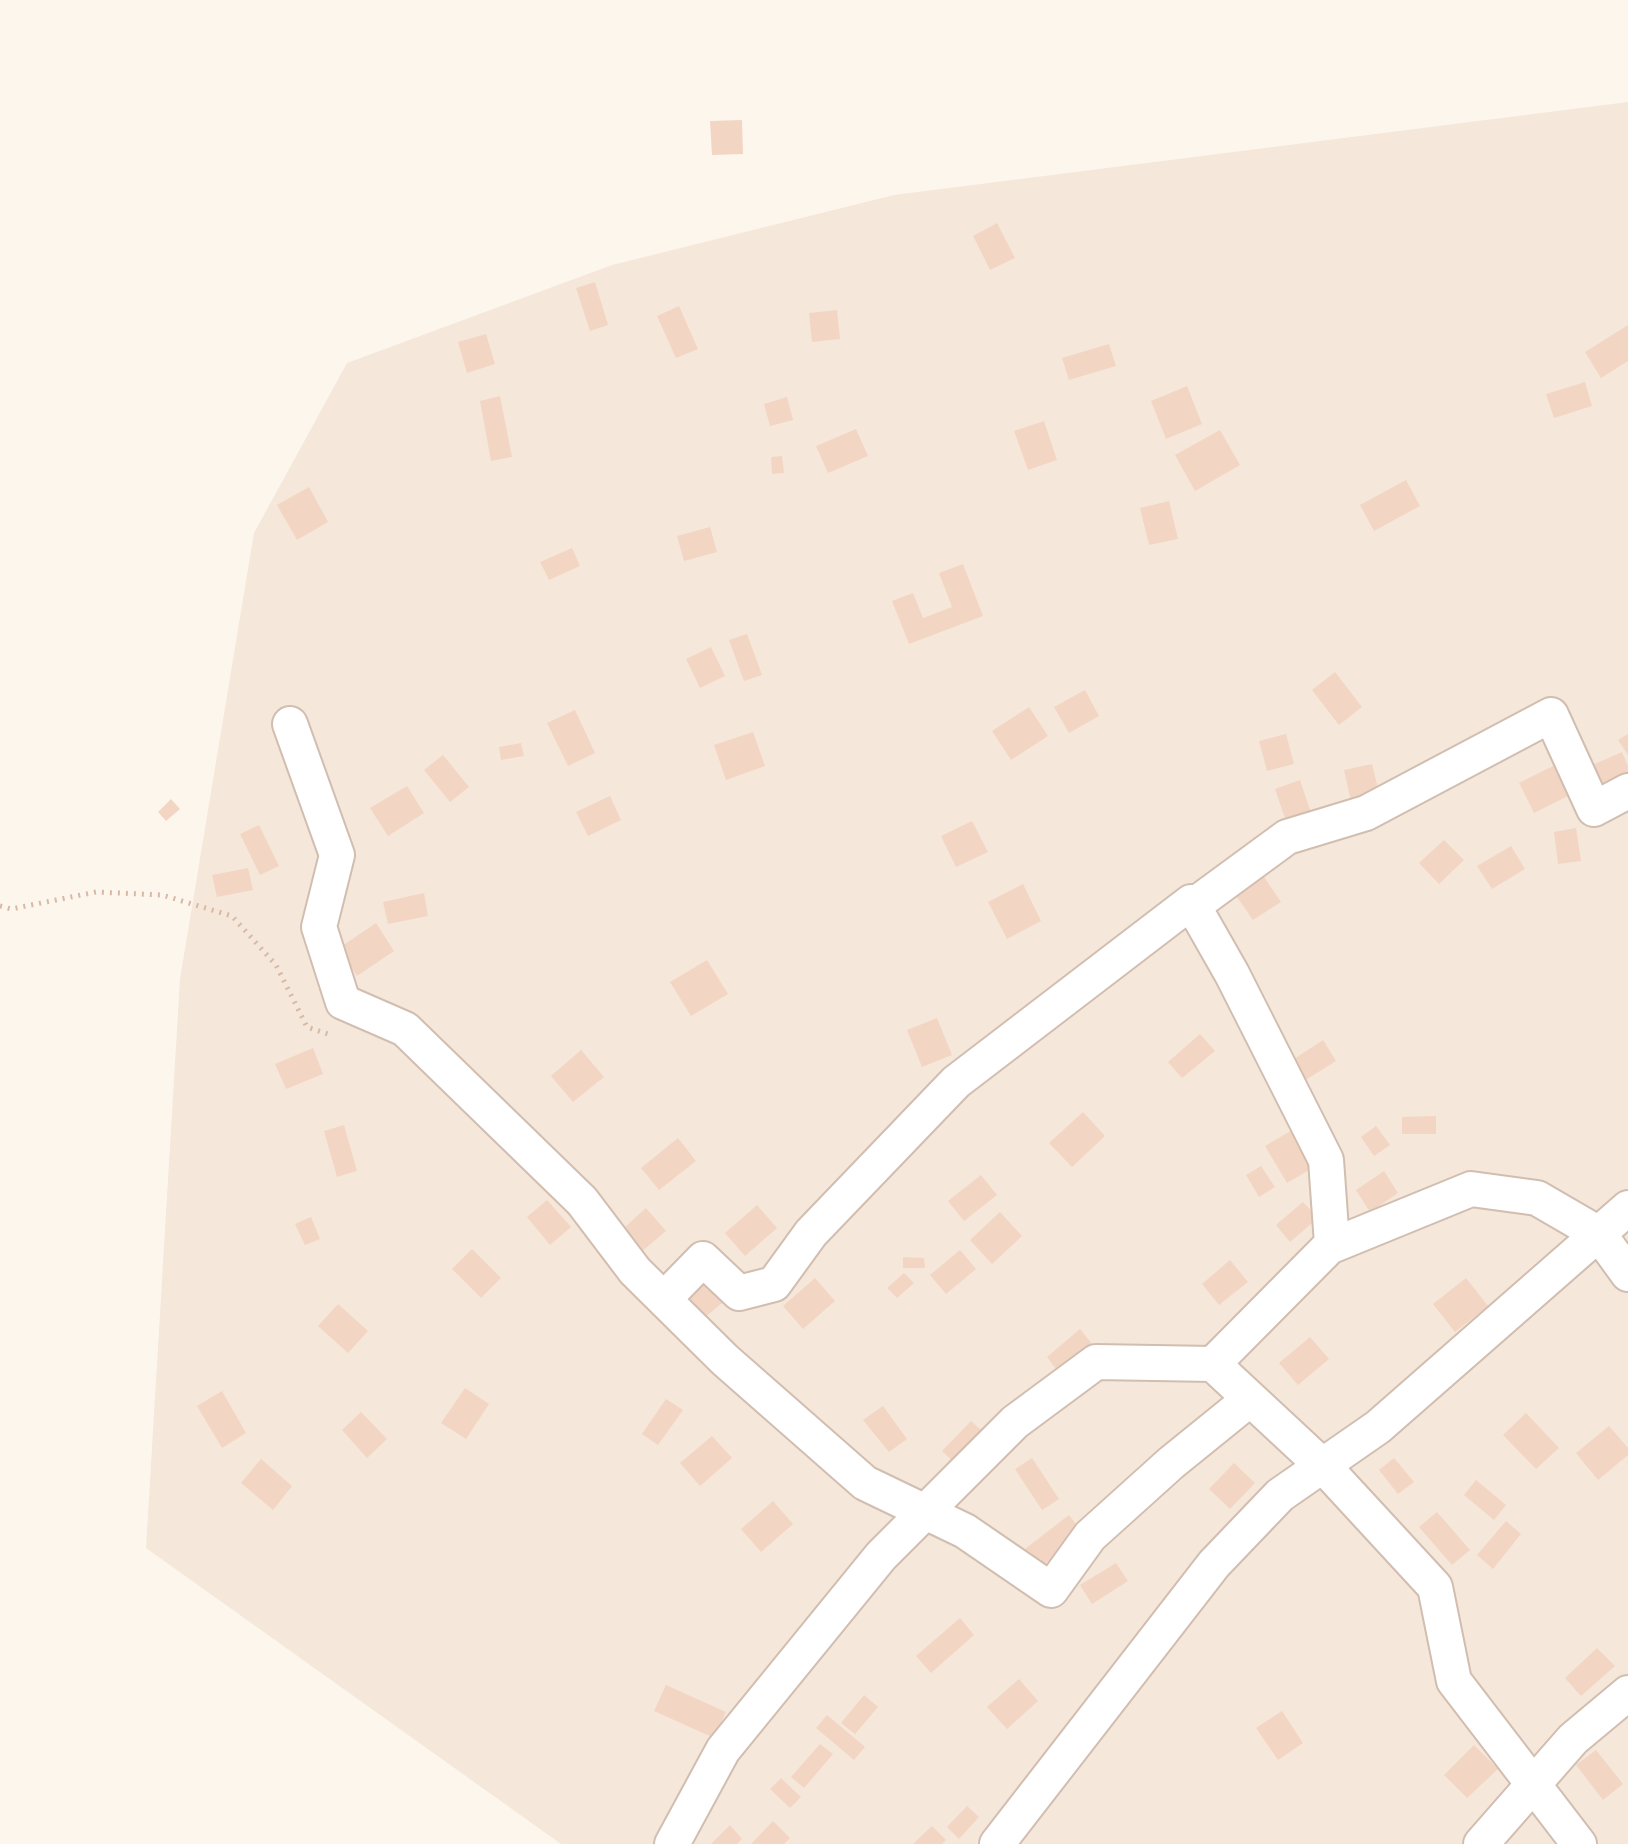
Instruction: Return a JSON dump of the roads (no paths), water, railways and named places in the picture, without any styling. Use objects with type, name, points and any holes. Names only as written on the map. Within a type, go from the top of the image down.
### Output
[{"type":"street","points":[[1193,906],[1287,837],[1366,813],[1551,715],[1594,809],[1628,791]]},
{"type":"street","points":[[290,724],[337,855],[319,927],[343,1002],[405,1029],[582,1201],[635,1271],[725,1360],[865,1483],[965,1531],[1051,1590],[1090,1536],[1171,1463],[1250,1399]]},
{"type":"street","points":[[664,1299],[703,1259],[739,1293],[774,1284],[811,1233],[956,1082],[1191,902],[1232,974],[1326,1160],[1332,1244],[1213,1364]]},
{"type":"street","points":[[1329,1247],[1471,1189],[1537,1198],[1599,1234],[1628,1274]]},
{"type":"street","points":[[997,1844],[1214,1564],[1280,1495],[1378,1427],[1628,1208]]},
{"type":"street","points":[[672,1844],[723,1750],[881,1556],[923,1510],[1015,1422],[1096,1362],[1213,1364],[1322,1466],[1435,1587],[1454,1681],[1579,1844]]},
{"type":"street","points":[[1481,1844],[1573,1739],[1628,1693]]}]
